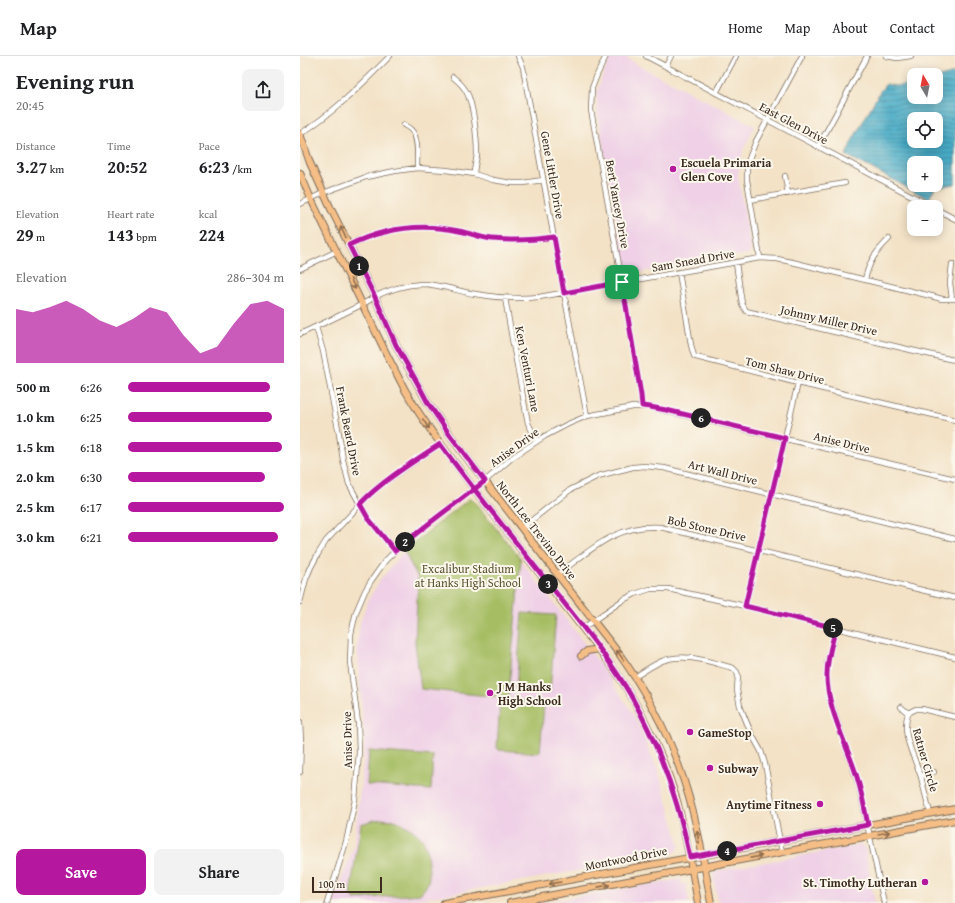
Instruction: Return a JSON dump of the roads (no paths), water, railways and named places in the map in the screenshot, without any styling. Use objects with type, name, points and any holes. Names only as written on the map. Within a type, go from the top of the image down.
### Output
[{"type":"main road","name":"North Lee Trevino Drive","points":[[300,134],[310,163],[323,193],[375,297],[396,345],[428,403],[485,481],[616,649],[635,677],[655,712],[669,741],[685,783],[693,813],[711,903]]},
{"type":"main road","name":"North Lee Trevino Drive","points":[[300,173],[311,199],[386,353],[414,405],[440,444],[474,489],[619,676],[644,719],[671,782],[677,802],[690,857],[698,903]]},
{"type":"main road","points":[[414,405],[425,397]]},
{"type":"main road","points":[[581,656],[587,651],[599,649]]},
{"type":"main road","points":[[644,719],[655,712]]},
{"type":"main road","name":"Montwood Drive","points":[[444,903],[955,808]]},
{"type":"main road","name":"Montwood Drive","points":[[510,903],[955,820]]},
{"type":"main road","points":[[569,880],[571,892]]},
{"type":"street","points":[[300,134],[336,108],[390,56]]},
{"type":"street","name":"Gene Littler Drive","points":[[518,56],[525,79],[587,416]]},
{"type":"street","name":"Bert Yancey Drive","points":[[606,56],[592,88],[591,110],[622,282],[642,406]]},
{"type":"street","name":"East Glen Drive","points":[[646,56],[920,200]]},
{"type":"street","points":[[666,66],[671,56]]},
{"type":"street","points":[[716,93],[736,56]]},
{"type":"street","points":[[760,258],[746,180],[747,166],[756,141],[802,56]]},
{"type":"street","points":[[818,147],[867,56]]},
{"type":"street","points":[[886,56],[897,58],[911,56]]},
{"type":"street","points":[[453,77],[465,90],[470,103],[477,146],[474,174]]},
{"type":"street","points":[[404,125],[411,129],[415,135],[417,168]]},
{"type":"street","points":[[300,204],[323,193],[366,177],[417,168],[474,174],[493,180],[512,183],[543,180]]},
{"type":"street","points":[[785,176],[788,194]]},
{"type":"street","points":[[750,200],[845,183]]},
{"type":"street","points":[[943,213],[955,219]]},
{"type":"street","points":[[349,245],[382,232],[411,227],[448,229],[491,239],[510,241],[554,237]]},
{"type":"street","points":[[865,280],[872,259],[880,247],[889,239]]},
{"type":"street","points":[[300,269],[337,251]]},
{"type":"street","name":"Sam Snead Drive","points":[[300,334],[375,297],[398,288],[420,284],[447,287],[473,294],[518,299],[564,293],[760,258],[792,262],[931,296],[954,299]]},
{"type":"street","name":"Johnny Miller Drive","points":[[736,263],[742,304],[746,311],[955,360]]},
{"type":"street","points":[[952,264],[950,283],[954,299]]},
{"type":"street","name":"Tom Shaw Drive","points":[[679,272],[694,356],[798,383],[955,420]]},
{"type":"street","name":"Ken Venturi Lane","points":[[505,298],[528,423],[537,441]]},
{"type":"street","name":"Frank Beard Drive","points":[[316,327],[323,351],[346,474],[352,491],[368,518],[395,551]]},
{"type":"street","points":[[745,606],[798,383]]},
{"type":"street","name":"Anise Drive","points":[[327,903],[346,842],[354,805],[358,753],[358,723],[350,662],[350,648],[352,626],[356,612],[365,591],[385,561],[395,551],[485,481],[513,457],[537,441],[568,424],[587,416],[642,406],[666,410],[955,479]]},
{"type":"street","points":[[300,602],[306,579],[326,541],[360,504],[382,484],[440,444]]},
{"type":"street","name":"Art Wall Drive","points":[[522,528],[570,490],[598,476],[633,467],[645,466],[664,468],[955,539]]},
{"type":"street","name":"Bob Stone Drive","points":[[558,574],[602,541],[620,532],[641,527],[660,527],[955,598]]},
{"type":"street","points":[[583,628],[623,600],[635,594],[650,589],[668,589],[745,606],[955,657]]},
{"type":"street","points":[[836,628],[827,663],[828,692],[861,792],[884,903]]},
{"type":"street","points":[[635,677],[662,661],[687,657],[697,658],[732,668],[734,670],[738,676],[737,690],[744,719],[761,751],[765,764],[782,852]]},
{"type":"street","points":[[901,707],[908,713]]},
{"type":"street","name":"Ratner Circle","points":[[930,813],[920,776],[906,736],[906,719],[908,713],[916,709],[922,709],[955,717]]},
{"type":"street","points":[[300,722],[300,772]]},
{"type":"street","points":[[920,776],[934,772]]},
{"type":"water","points":[[955,73],[955,184],[943,186],[943,156],[907,156],[907,187],[846,155],[852,141],[879,93],[886,84],[900,86],[907,85],[907,104],[943,104],[943,76]]},
{"type":"water","points":[[916,192],[932,192],[929,199]]},
{"type":"place","name":"Escuela Primaria Glen Cove","points":[[673,169]]},
{"type":"place","name":"J M Hanks High School","points":[[490,693]]},
{"type":"place","name":"GameStop","points":[[690,732]]},
{"type":"place","name":"Subway","points":[[710,768]]},
{"type":"place","name":"Anytime Fitness","points":[[820,804]]},
{"type":"place","name":"St. Timothy Lutheran","points":[[925,882]]},
{"type":"park label","name":"Excalibur Stadium at Hanks High School","points":[[468,575]]}]
